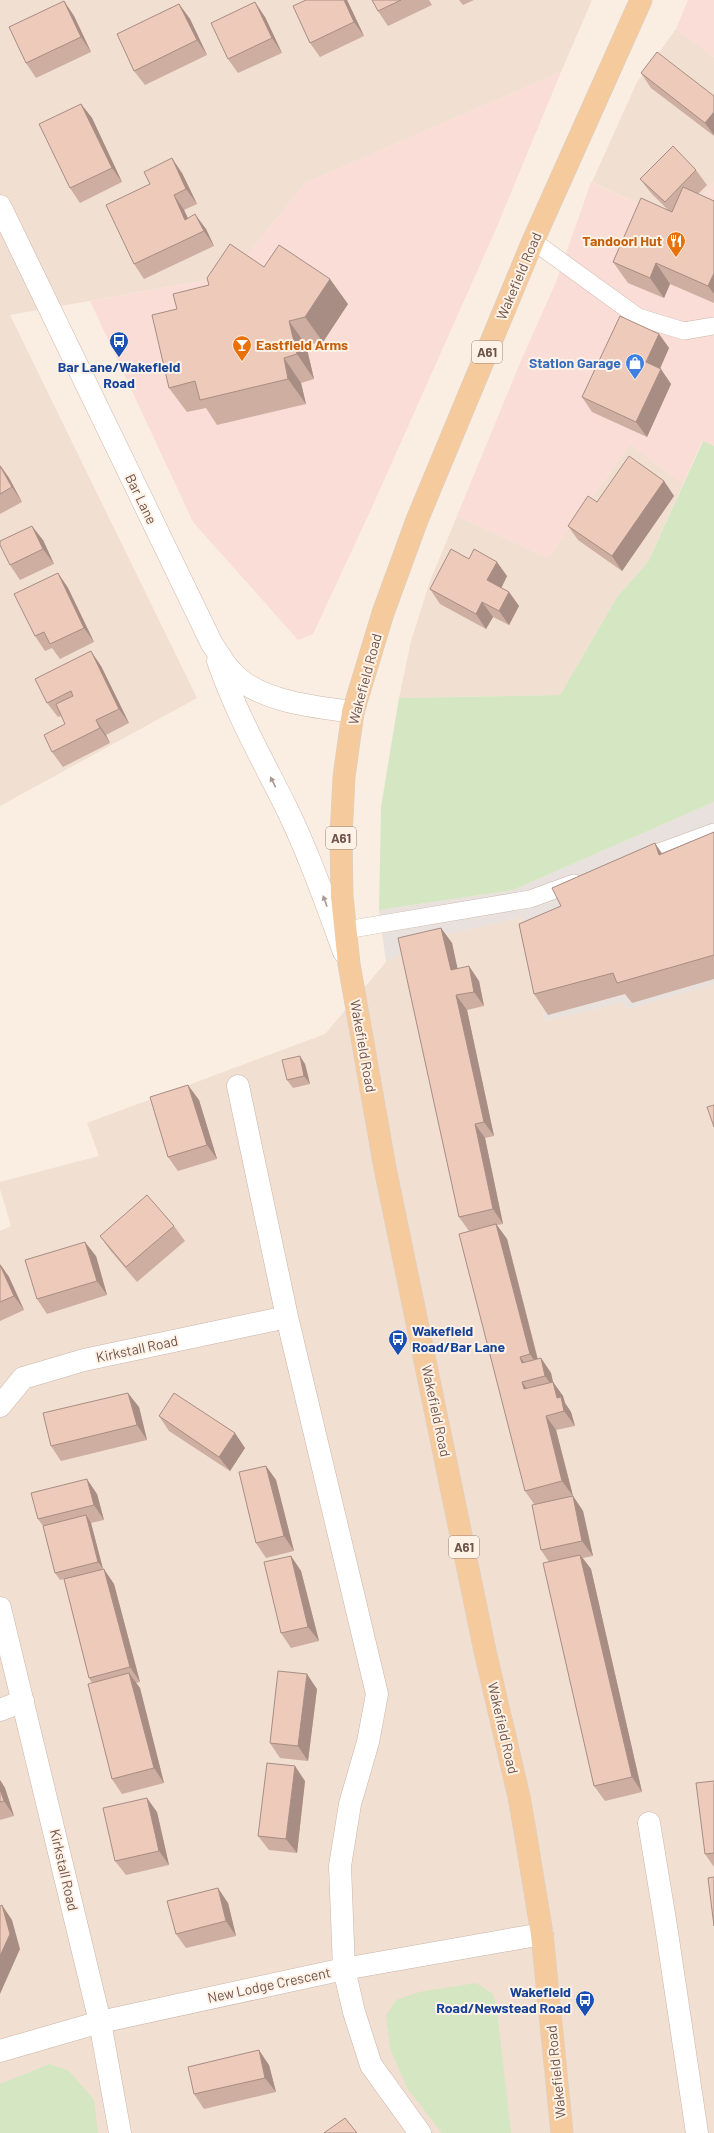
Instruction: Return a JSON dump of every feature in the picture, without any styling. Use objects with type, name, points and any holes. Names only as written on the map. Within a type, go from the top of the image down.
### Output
[{"type":"main road","name":"Wakefield Road","points":[[562,2133],[542,1934],[519,1797],[485,1651],[387,1176],[349,964],[342,896],[341,837],[344,777],[353,712],[383,613],[417,520],[533,241],[641,0]]},
{"type":"street","name":"Bar Lane","points":[[0,206],[212,644],[232,673],[253,689],[306,706],[353,712]]},
{"type":"street","points":[[212,644],[231,699],[286,808],[314,872],[349,964]]},
{"type":"street","points":[[238,1086],[287,1317],[377,1694],[368,1742],[350,1804],[340,1866],[344,1969],[354,2012],[371,2065],[420,2133]]},
{"type":"street","name":"Kirkstall Road","points":[[0,1406],[23,1378],[84,1360],[287,1317]]},
{"type":"street","name":"Kirkstall Road","points":[[0,1608],[100,2022],[120,2133]]},
{"type":"street","points":[[0,1710],[23,1701]]},
{"type":"street","points":[[649,1823],[697,2133]]},
{"type":"street","name":"New Lodge Crescent","points":[[0,2051],[100,2022],[344,1969],[542,1934]]},
{"type":"lane","points":[[533,241],[638,317],[684,331],[714,326]]},
{"type":"lane","points":[[626,864],[714,832]]},
{"type":"lane","points":[[346,930],[530,900],[589,878]]},
{"type":"shaded area","points":[[0,0],[592,0],[561,72],[305,183],[230,276],[10,315],[197,698],[0,806]]},
{"type":"shaded area","points":[[688,0],[714,0],[714,57],[676,29]]},
{"type":"shaded area","points":[[676,29],[714,57],[714,182],[679,223],[592,182],[637,82]]},
{"type":"shaded area","points":[[561,72],[496,229],[368,516],[313,634],[298,640],[193,522],[90,301],[230,276],[305,183]]},
{"type":"shaded area","points":[[591,182],[679,223],[714,182],[714,446],[702,441],[683,484],[630,444],[548,558],[457,516],[520,363],[556,282]]},
{"type":"shaded area","points":[[630,444],[683,484],[648,562],[617,597],[560,695],[399,698],[411,641],[430,581],[457,516],[548,558]]},
{"type":"shaded area","points":[[714,802],[714,984],[626,1010],[624,1002],[545,1021],[522,917],[425,940],[386,962],[379,910],[513,890]]},
{"type":"shaded area","points":[[522,917],[545,1021],[624,1002],[626,1009],[714,984],[714,2133],[0,2133],[0,1231],[11,1226],[0,1189],[0,1182],[99,1156],[87,1123],[325,1034],[386,962],[425,940]]},
{"type":"green space","points":[[703,441],[714,446],[714,802],[513,890],[379,910],[381,807],[399,698],[560,695],[617,597],[648,562]]},
{"type":"green space","points":[[476,1983],[493,1994],[497,2011],[511,2133],[442,2133],[407,2088],[390,2048],[386,2016],[396,2000],[419,1992]]},
{"type":"green space","points":[[50,2064],[69,2071],[94,2100],[98,2133],[0,2133],[0,2084]]},
{"type":"building","points":[[306,0],[344,0],[354,22],[310,43],[293,6]]},
{"type":"building","points":[[372,0],[401,0],[378,11]]},
{"type":"building","points":[[64,1],[81,37],[26,63],[9,27]]},
{"type":"building","points":[[255,2],[272,38],[228,59],[211,23]]},
{"type":"building","points":[[179,4],[197,40],[134,71],[117,34]]},
{"type":"building","points":[[657,52],[714,96],[714,112],[705,123],[641,73]]},
{"type":"building","points":[[81,104],[112,168],[70,188],[39,124]]},
{"type":"building","points":[[673,146],[696,170],[665,202],[640,179]]},
{"type":"building","points":[[172,158],[186,189],[174,195],[185,220],[195,214],[204,231],[134,264],[106,205],[150,184],[144,172]]},
{"type":"building","points":[[683,187],[714,201],[714,273],[708,286],[656,263],[650,278],[613,262],[641,198],[672,212]]},
{"type":"building","name":"Eastfield Arms","points":[[230,244],[264,267],[279,245],[330,279],[305,317],[289,321],[297,354],[284,358],[288,379],[200,400],[195,381],[169,388],[152,315],[177,309],[173,294],[209,285],[207,278]]},
{"type":"building","name":"Station Garage","points":[[620,316],[659,334],[646,362],[661,369],[636,422],[582,397]]},
{"type":"building","points":[[629,456],[664,481],[612,556],[568,526],[588,496],[597,502]]},
{"type":"building","points":[[0,466],[12,487],[0,494]]},
{"type":"building","points":[[32,526],[43,549],[10,565],[0,545],[0,541]]},
{"type":"building","points":[[451,549],[469,559],[474,549],[497,562],[487,580],[509,592],[499,611],[482,602],[476,614],[430,589]]},
{"type":"building","points":[[58,573],[84,628],[50,644],[44,632],[35,636],[14,594]]},
{"type":"building","points":[[91,651],[119,709],[96,720],[100,728],[52,752],[44,735],[65,724],[56,704],[73,696],[71,691],[47,703],[35,679]]},
{"type":"building","points":[[714,832],[714,955],[617,983],[613,973],[534,994],[519,924],[561,906],[552,888],[655,843],[659,855]]},
{"type":"building","points":[[441,928],[451,970],[469,966],[474,992],[456,995],[484,1122],[475,1124],[493,1209],[459,1217],[398,938]]},
{"type":"building","points":[[300,1056],[304,1076],[287,1080],[282,1060]]},
{"type":"building","points":[[188,1085],[207,1145],[168,1157],[150,1097]]},
{"type":"building","points":[[714,1105],[714,1127],[707,1107]]},
{"type":"building","points":[[147,1195],[174,1226],[126,1267],[100,1236]]},
{"type":"building","points":[[496,1224],[530,1354],[520,1357],[522,1363],[541,1358],[545,1376],[522,1382],[524,1389],[553,1382],[557,1398],[561,1397],[564,1411],[546,1416],[562,1481],[525,1491],[459,1234]]},
{"type":"building","points":[[85,1242],[97,1281],[37,1299],[25,1260]]},
{"type":"building","points":[[0,1265],[14,1296],[0,1302]]},
{"type":"building","points":[[128,1393],[137,1425],[51,1446],[43,1413]]},
{"type":"building","points":[[174,1393],[235,1433],[219,1457],[159,1416]]},
{"type":"building","points":[[266,1466],[284,1536],[256,1543],[239,1472]]},
{"type":"building","points":[[87,1479],[94,1505],[38,1519],[31,1493]]},
{"type":"building","points":[[573,1496],[582,1541],[541,1550],[532,1505]]},
{"type":"building","points":[[86,1515],[98,1562],[55,1573],[43,1526]]},
{"type":"building","points":[[580,1555],[632,1777],[594,1786],[543,1563]]},
{"type":"building","points":[[291,1556],[308,1627],[281,1633],[264,1562]]},
{"type":"building","points":[[104,1569],[130,1667],[89,1678],[64,1579]]},
{"type":"building","points":[[278,1671],[307,1674],[298,1746],[270,1743]]},
{"type":"building","points":[[129,1673],[154,1768],[112,1779],[88,1684]]},
{"type":"building","points":[[267,1763],[295,1766],[286,1839],[258,1836]]},
{"type":"building","points":[[714,1781],[714,1853],[705,1854],[696,1783]]},
{"type":"building","points":[[0,1789],[4,1801],[0,1802]]},
{"type":"building","points":[[147,1798],[159,1851],[115,1861],[103,1808]]},
{"type":"building","points":[[714,1877],[714,1926],[708,1878]]},
{"type":"building","points":[[218,1888],[226,1921],[176,1934],[167,1901]]},
{"type":"building","points":[[2,1905],[10,1934],[0,1956],[0,1906]]},
{"type":"building","points":[[259,2050],[265,2078],[194,2094],[188,2067]]},
{"type":"building","points":[[345,2118],[357,2133],[324,2133]]},
{"type":"place","name":"Tandoori Hut","points":[[676,258]]},
{"type":"place","name":"Bar Lane/Wakefield Road","points":[[119,358]]},
{"type":"place","name":"Eastfield Arms","points":[[242,362]]},
{"type":"place","name":"Station Garage","points":[[635,380]]},
{"type":"place","name":"Wakefield Road/Bar Lane","points":[[398,1356]]},
{"type":"place","name":"Wakefield Road/Newstead Road","points":[[585,2017]]}]
